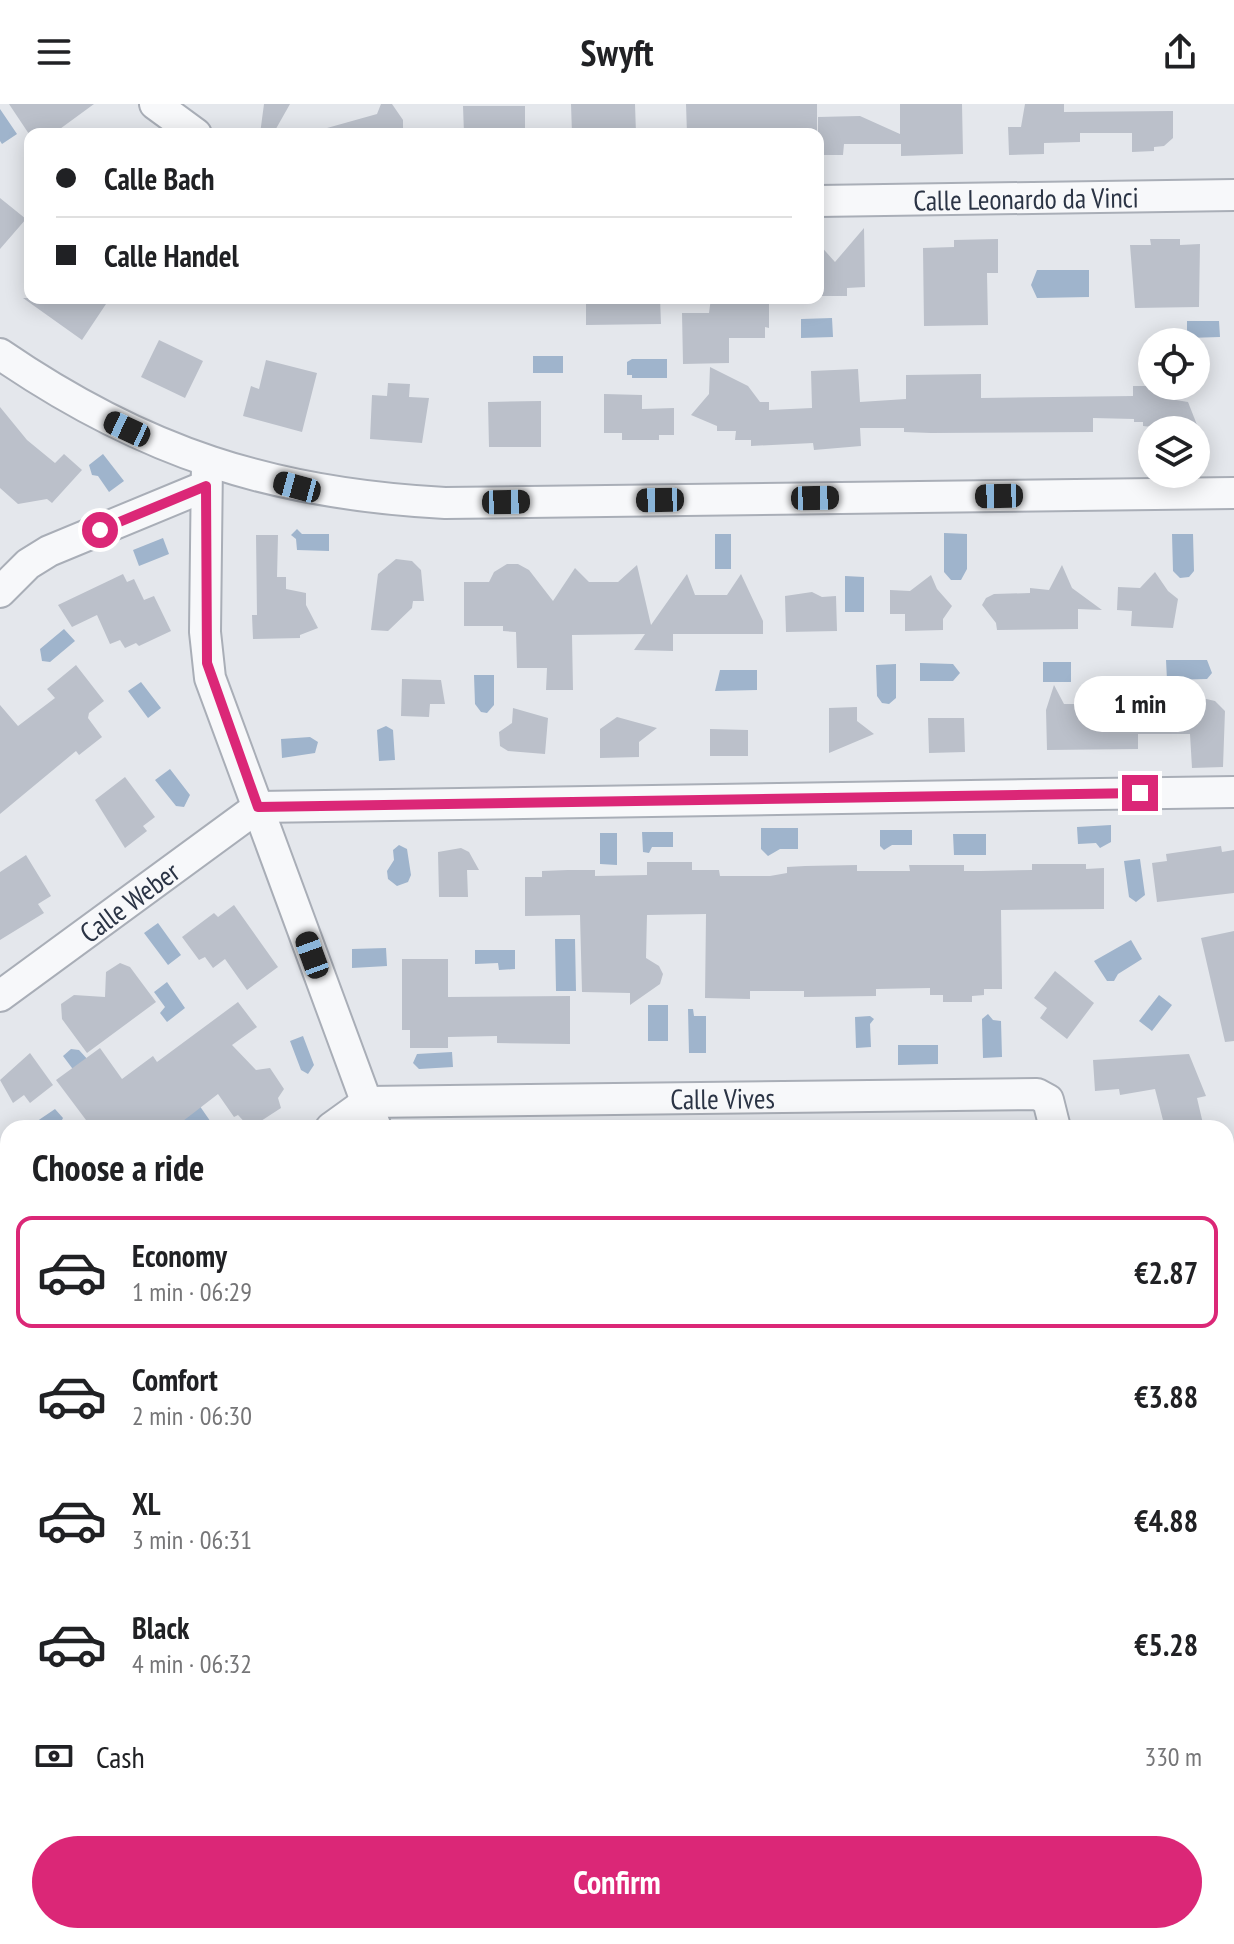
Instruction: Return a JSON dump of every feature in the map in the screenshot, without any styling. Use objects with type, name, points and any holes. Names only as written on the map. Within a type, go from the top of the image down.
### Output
[{"type":"street","points":[[155,104],[188,128]]},
{"type":"street","name":"Calle Leonardo da Vinci","points":[[824,201],[1234,195]]},
{"type":"street","points":[[0,354],[100,416],[207,474],[374,499],[445,503],[1234,493]]},
{"type":"street","points":[[0,592],[28,564],[49,551],[207,474]]},
{"type":"street","points":[[207,474],[207,663],[372,1115]]},
{"type":"street","points":[[258,807],[1234,792]]},
{"type":"street","name":"Calle Weber","points":[[0,996],[258,807]]},
{"type":"street","name":"Calle Vives","points":[[372,1115],[1037,1094],[1048,1100],[1053,1120]]},
{"type":"water","points":[[0,109],[17,134],[2,144],[0,141]]},
{"type":"water","points":[[1037,270],[1089,270],[1089,297],[1037,298],[1031,285]]},
{"type":"water","points":[[832,318],[833,337],[801,338],[801,319]]},
{"type":"water","points":[[1187,321],[1219,321],[1220,337],[1210,337],[1210,328],[1187,328]]},
{"type":"water","points":[[533,356],[563,356],[563,373],[533,373]]},
{"type":"water","points":[[632,359],[667,359],[667,378],[632,378],[632,375],[627,375],[627,362]]},
{"type":"water","points":[[103,454],[124,481],[109,492],[98,476],[92,475],[89,465]]},
{"type":"water","points":[[297,529],[302,534],[329,534],[329,551],[297,550],[296,539],[291,535]]},
{"type":"water","points":[[944,533],[967,534],[967,569],[961,580],[951,580],[944,572]]},
{"type":"water","points":[[715,534],[731,534],[731,569],[715,569]]},
{"type":"water","points":[[1172,534],[1193,534],[1194,571],[1189,577],[1180,578],[1173,571]]},
{"type":"water","points":[[163,538],[169,554],[139,566],[133,550]]},
{"type":"water","points":[[845,576],[864,577],[864,612],[845,612]]},
{"type":"water","points":[[64,629],[75,641],[50,662],[42,661],[40,649]]},
{"type":"water","points":[[1166,660],[1207,660],[1212,673],[1207,679],[1167,680]]},
{"type":"water","points":[[1043,662],[1071,662],[1071,682],[1043,682]]},
{"type":"water","points":[[920,663],[953,664],[960,673],[953,681],[920,681]]},
{"type":"water","points":[[896,664],[896,698],[889,704],[882,703],[877,696],[876,665]]},
{"type":"water","points":[[720,670],[757,670],[757,690],[715,691]]},
{"type":"water","points":[[474,675],[494,675],[494,705],[487,713],[481,712],[475,704]]},
{"type":"water","points":[[141,682],[161,708],[148,718],[128,691]]},
{"type":"water","points":[[386,726],[393,730],[395,760],[379,761],[377,730]]},
{"type":"water","points":[[310,737],[318,742],[315,753],[282,758],[281,739]]},
{"type":"water","points":[[170,769],[190,795],[184,807],[176,806],[155,780]]},
{"type":"water","points":[[1111,825],[1111,842],[1100,848],[1096,843],[1078,844],[1077,827]]},
{"type":"water","points":[[761,828],[798,828],[798,849],[780,849],[768,856],[761,849]]},
{"type":"water","points":[[880,830],[912,830],[912,845],[892,845],[884,850],[880,846]]},
{"type":"water","points":[[642,832],[673,832],[673,847],[652,847],[649,853],[643,852]]},
{"type":"water","points":[[600,833],[617,833],[617,865],[600,864]]},
{"type":"water","points":[[953,834],[986,834],[986,855],[954,855]]},
{"type":"water","points":[[399,845],[407,849],[411,875],[408,882],[397,886],[388,879],[387,871],[394,860],[393,850]]},
{"type":"water","points":[[1140,859],[1145,895],[1136,902],[1129,897],[1124,861]]},
{"type":"water","points":[[158,923],[181,955],[168,965],[144,933]]},
{"type":"water","points":[[555,939],[575,939],[576,991],[556,991]]},
{"type":"water","points":[[1131,940],[1142,959],[1118,974],[1114,981],[1107,981],[1094,961]]},
{"type":"water","points":[[386,948],[387,966],[352,968],[352,949]]},
{"type":"water","points":[[475,950],[515,950],[515,969],[499,970],[498,963],[475,964]]},
{"type":"water","points":[[167,982],[185,1008],[167,1022],[160,1013],[165,1007],[154,992]]},
{"type":"water","points":[[1159,995],[1172,1005],[1152,1031],[1139,1021]]},
{"type":"water","points":[[648,1005],[668,1005],[668,1041],[648,1041]]},
{"type":"water","points":[[688,1009],[693,1009],[694,1016],[706,1016],[706,1053],[689,1053]]},
{"type":"water","points":[[988,1014],[993,1020],[1001,1021],[1002,1057],[983,1058],[982,1019]]},
{"type":"water","points":[[870,1016],[874,1019],[870,1024],[871,1047],[856,1048],[855,1017]]},
{"type":"water","points":[[303,1036],[314,1065],[308,1074],[301,1070],[290,1041]]},
{"type":"water","points":[[898,1045],[938,1045],[938,1064],[898,1065]]},
{"type":"water","points":[[71,1049],[79,1050],[90,1062],[84,1084],[63,1056]]},
{"type":"water","points":[[452,1052],[453,1067],[419,1069],[413,1063],[417,1054]]},
{"type":"water","points":[[197,1102],[209,1120],[183,1120],[179,1114]]},
{"type":"water","points":[[55,1109],[63,1118],[62,1120],[39,1120]]},
{"type":"building","points":[[9,104],[94,104],[61,128],[25,128]]},
{"type":"building","points":[[264,104],[290,104],[276,128],[261,128]]},
{"type":"building","points":[[381,104],[392,104],[403,120],[403,128],[327,128],[377,114]]},
{"type":"building","points":[[571,104],[635,104],[636,128],[572,128]]},
{"type":"building","points":[[686,104],[817,104],[817,128],[687,128]]},
{"type":"building","points":[[900,104],[962,104],[963,154],[901,156],[901,144],[844,144],[843,155],[824,155],[824,128],[818,128],[818,117],[860,116],[900,134]]},
{"type":"building","points":[[1025,104],[1064,104],[1064,112],[1173,111],[1173,138],[1164,146],[1154,147],[1154,151],[1132,152],[1132,133],[1080,133],[1080,142],[1044,143],[1044,154],[1009,155],[1008,127],[1021,127]]},
{"type":"building","points":[[463,106],[525,106],[525,128],[464,128]]},
{"type":"building","points":[[0,198],[24,217],[24,221],[0,249]]},
{"type":"building","points":[[864,228],[865,287],[847,288],[847,296],[824,296],[824,250],[835,262]]},
{"type":"building","points":[[998,239],[998,273],[987,273],[988,325],[924,326],[923,248],[954,247],[954,240]]},
{"type":"building","points":[[1150,239],[1180,239],[1180,245],[1200,244],[1199,307],[1135,308],[1130,245],[1151,245]]},
{"type":"building","points":[[31,304],[106,304],[82,340]]},
{"type":"building","points":[[586,304],[660,304],[661,324],[586,325]]},
{"type":"building","points":[[710,304],[769,304],[769,328],[765,327],[765,338],[729,338],[729,363],[683,364],[682,313],[709,313]]},
{"type":"building","points":[[159,340],[203,361],[185,398],[141,377]]},
{"type":"building","points":[[266,360],[317,373],[302,432],[243,416],[251,386],[259,389]]},
{"type":"building","points":[[710,367],[748,386],[760,402],[769,402],[769,410],[812,408],[811,371],[858,369],[860,402],[906,399],[906,375],[981,374],[981,398],[1133,396],[1133,386],[1138,386],[1138,400],[1188,402],[1194,416],[1138,416],[1138,422],[1134,419],[1093,418],[1093,432],[931,433],[904,432],[904,428],[860,428],[861,446],[814,450],[813,443],[751,446],[751,440],[735,440],[736,431],[717,431],[717,426],[691,415],[709,394]]},
{"type":"building","points":[[388,383],[410,384],[409,397],[429,398],[422,443],[370,439],[372,395],[387,396]]},
{"type":"building","points":[[604,394],[642,395],[642,409],[674,408],[674,435],[659,435],[659,440],[622,440],[622,433],[604,433]]},
{"type":"building","points":[[541,401],[541,447],[489,447],[488,402]]},
{"type":"building","points":[[0,407],[27,440],[55,463],[64,454],[82,470],[52,503],[47,499],[18,504],[0,488]]},
{"type":"building","points":[[256,535],[278,535],[277,577],[286,577],[286,589],[306,593],[306,605],[318,628],[300,635],[300,638],[253,639],[252,615],[257,615]]},
{"type":"building","points":[[396,559],[412,561],[421,570],[424,601],[413,601],[412,608],[388,631],[371,630],[378,574]]},
{"type":"building","points":[[507,564],[518,564],[529,570],[553,601],[575,568],[589,582],[618,582],[637,565],[651,625],[687,574],[695,595],[727,595],[741,574],[763,621],[763,634],[673,634],[673,651],[634,650],[645,634],[572,635],[573,690],[546,690],[547,668],[517,668],[516,632],[503,631],[503,626],[464,626],[464,582],[489,582],[494,572]]},
{"type":"building","points":[[1062,565],[1072,588],[1102,610],[1078,609],[1078,629],[997,630],[996,623],[982,605],[986,598],[994,594],[1030,593],[1030,588],[1049,590]]},
{"type":"building","points":[[1155,572],[1168,591],[1178,599],[1173,628],[1131,626],[1132,611],[1117,610],[1118,587],[1140,588]]},
{"type":"building","points":[[123,574],[127,582],[134,579],[144,600],[154,596],[171,631],[139,646],[136,643],[125,648],[120,640],[110,644],[97,615],[72,627],[58,605]]},
{"type":"building","points":[[931,575],[937,589],[952,606],[943,619],[943,630],[905,631],[905,614],[890,614],[890,590],[910,591]]},
{"type":"building","points":[[812,592],[822,597],[836,596],[837,631],[786,632],[785,596]]},
{"type":"building","points":[[76,665],[104,701],[89,713],[88,718],[102,737],[79,755],[76,751],[0,814],[0,705],[18,726],[55,698],[47,689]]},
{"type":"building","points":[[402,679],[441,680],[445,704],[430,704],[429,717],[401,716]]},
{"type":"building","points":[[1054,685],[1064,704],[1103,704],[1103,694],[1198,691],[1198,697],[1215,701],[1225,711],[1223,767],[1192,768],[1190,734],[1138,734],[1138,749],[1047,750],[1046,710]]},
{"type":"building","points":[[857,707],[857,721],[874,734],[829,753],[829,708]]},
{"type":"building","points":[[513,708],[548,718],[545,754],[508,751],[500,746],[499,732],[512,723]]},
{"type":"building","points":[[617,717],[657,728],[639,742],[639,757],[600,758],[600,729]]},
{"type":"building","points":[[928,718],[964,718],[965,752],[929,753]]},
{"type":"building","points":[[710,729],[748,730],[748,756],[710,756]]},
{"type":"building","points":[[125,777],[155,817],[143,826],[147,831],[125,848],[95,800]]},
{"type":"building","points":[[1221,846],[1222,852],[1234,850],[1234,893],[1157,902],[1152,863],[1167,861],[1166,854]]},
{"type":"building","points":[[461,848],[469,852],[479,870],[467,870],[468,897],[439,897],[438,852]]},
{"type":"building","points":[[26,855],[51,896],[38,904],[44,913],[0,940],[0,872]]},
{"type":"building","points":[[647,862],[692,862],[692,870],[719,870],[720,876],[770,876],[787,873],[787,867],[805,866],[857,865],[857,871],[910,871],[909,865],[964,865],[964,871],[981,871],[1032,870],[1032,864],[1086,864],[1086,869],[1104,868],[1104,909],[1001,910],[1002,989],[984,989],[984,995],[972,996],[972,1002],[943,1002],[943,995],[930,995],[930,988],[876,989],[876,996],[804,997],[804,991],[750,991],[750,999],[705,998],[706,914],[647,915],[646,958],[659,966],[663,974],[660,984],[630,1005],[630,993],[582,992],[580,915],[525,916],[525,877],[542,877],[542,871],[568,870],[595,870],[595,876],[647,875]]},
{"type":"building","points":[[234,905],[278,967],[247,990],[225,959],[213,968],[205,957],[199,960],[182,937],[214,913],[218,917]]},
{"type":"building","points":[[1234,931],[1234,1041],[1225,1042],[1201,938]]},
{"type":"building","points":[[402,959],[448,959],[448,997],[570,996],[570,1044],[497,1043],[497,1036],[448,1037],[448,1048],[410,1048],[410,1030],[402,1030]]},
{"type":"building","points":[[120,963],[130,967],[156,1002],[87,1053],[62,1019],[61,1004],[74,995],[105,997],[106,972]]},
{"type":"building","points":[[1055,971],[1094,1003],[1067,1039],[1040,1018],[1047,1008],[1034,998]]},
{"type":"building","points":[[238,1002],[257,1027],[232,1045],[256,1070],[270,1068],[284,1089],[278,1098],[281,1108],[262,1120],[243,1120],[238,1115],[234,1117],[218,1094],[184,1120],[86,1120],[56,1080],[100,1048],[122,1079],[153,1056],[157,1062]]},
{"type":"building","points":[[30,1053],[53,1085],[30,1103],[24,1095],[13,1103],[0,1080]]},
{"type":"building","points":[[1189,1054],[1206,1096],[1197,1098],[1202,1120],[1163,1120],[1155,1089],[1120,1095],[1119,1089],[1095,1091],[1093,1060]]},
{"type":"route","points":[[100,530],[206,486],[207,663],[258,807],[1140,793]]}]
